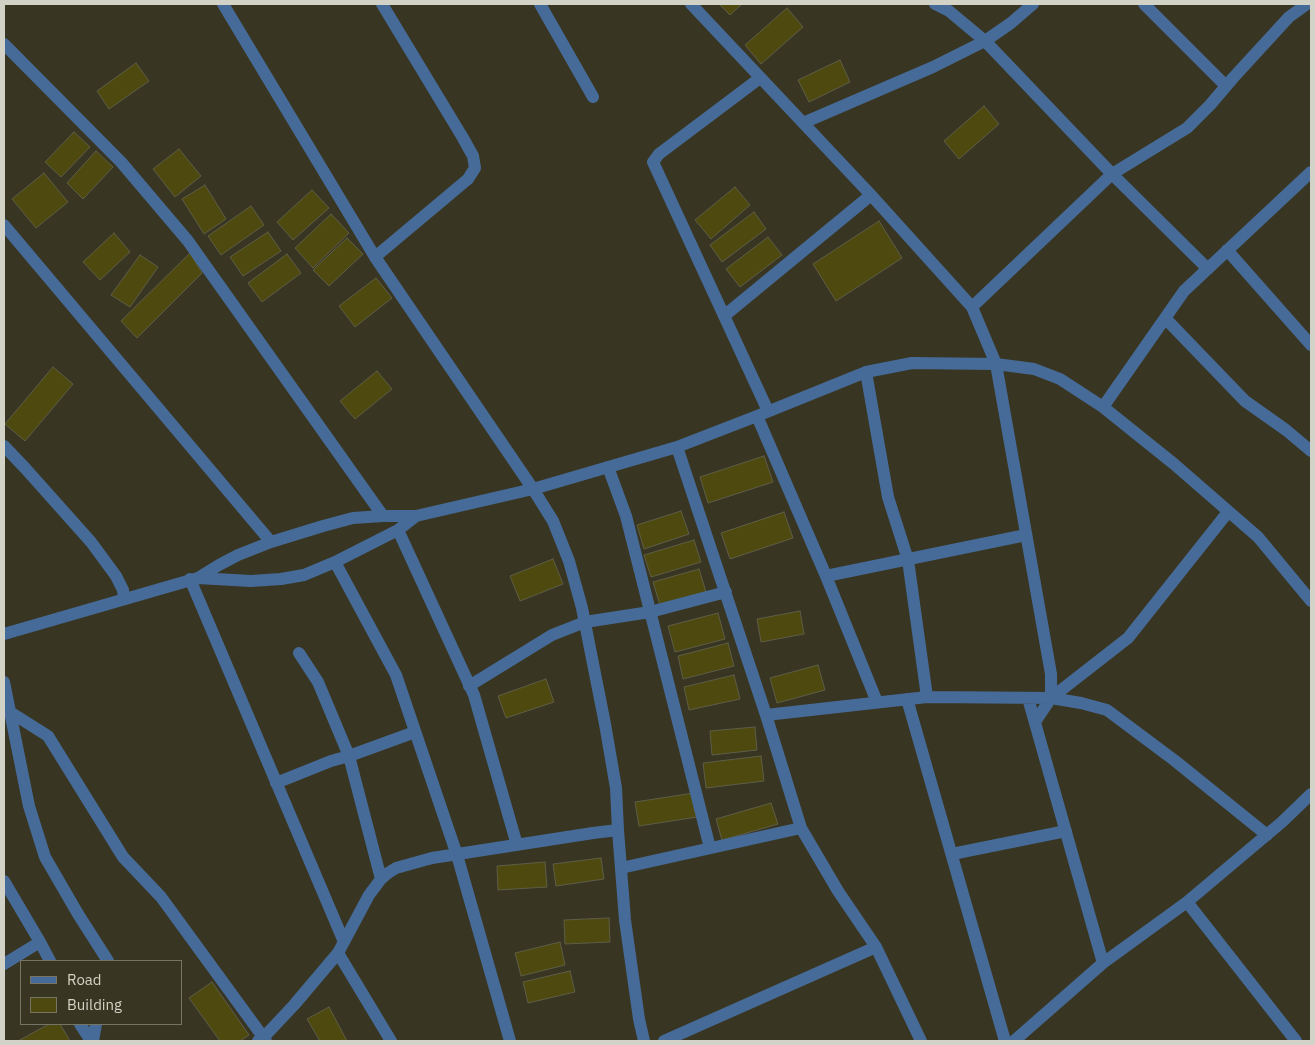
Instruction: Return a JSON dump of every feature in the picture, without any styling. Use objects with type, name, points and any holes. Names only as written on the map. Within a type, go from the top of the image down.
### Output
[{"type":"street","points":[[223,4],[375,256],[553,521],[569,561],[585,622],[605,724],[616,788],[625,920],[644,1041]]},
{"type":"street","points":[[375,256],[468,179],[475,168],[473,156],[463,138],[382,4]]},
{"type":"street","points":[[540,4],[593,98]]},
{"type":"street","points":[[692,4],[871,195],[972,307],[996,364],[1052,674],[1051,698]]},
{"type":"street","points":[[935,4],[949,11],[985,41],[1112,174],[1208,269]]},
{"type":"street","points":[[803,123],[933,67],[985,41],[1012,24],[1033,4]]},
{"type":"street","points":[[1144,4],[1226,86]]},
{"type":"street","points":[[972,307],[1112,174],[1187,128],[1289,17],[1306,4]]},
{"type":"street","points":[[4,44],[121,162],[188,242],[383,516]]},
{"type":"street","points":[[760,78],[659,154],[653,162],[724,316],[877,702]]},
{"type":"street","points":[[1103,407],[1184,291],[1311,172]]},
{"type":"street","points":[[724,316],[871,195]]},
{"type":"street","points":[[4,225],[271,542]]},
{"type":"street","points":[[1227,250],[1311,345]]},
{"type":"street","points":[[1165,318],[1245,401],[1286,430],[1311,451]]},
{"type":"street","points":[[4,634],[194,578],[238,555],[271,542],[353,518],[416,516],[533,490],[677,446],[866,372],[912,363],[996,364],[1034,369],[1060,379],[1103,407],[1174,464],[1258,537],[1311,601]]},
{"type":"street","points":[[866,372],[888,497],[908,560],[927,697]]},
{"type":"street","points":[[4,446],[91,542],[116,576],[123,590],[124,599]]},
{"type":"street","points":[[677,446],[766,715],[801,828],[838,891],[876,947],[920,1041]]},
{"type":"street","points":[[608,467],[626,516],[710,848]]},
{"type":"street","points":[[1035,722],[1051,698],[1128,638],[1228,512]]},
{"type":"street","points":[[194,578],[251,582],[304,575],[335,562],[398,530],[416,516]]},
{"type":"street","points":[[398,530],[474,695],[517,844]]},
{"type":"street","points":[[826,576],[1026,536]]},
{"type":"street","points":[[335,562],[396,675],[457,855],[510,1041]]},
{"type":"street","points":[[194,578],[341,947],[391,1041]]},
{"type":"street","points":[[469,686],[552,635],[585,622],[650,612],[726,592]]},
{"type":"street","points":[[299,653],[318,682],[349,756],[381,879]]},
{"type":"street","points":[[4,682],[28,806],[45,857],[107,960]]},
{"type":"street","points":[[766,715],[927,697],[1051,698],[1081,703],[1107,710],[1174,760],[1267,835]]},
{"type":"street","points":[[1028,698],[1103,963]]},
{"type":"street","points":[[907,700],[1005,1041]]},
{"type":"street","points":[[10,712],[48,736],[124,857],[161,897],[262,1040],[294,1005],[341,947],[369,895],[381,879],[396,868],[432,858],[618,830]]},
{"type":"street","points":[[276,783],[331,761],[415,732]]},
{"type":"street","points":[[1014,1041],[1103,963],[1187,902],[1267,835],[1311,794]]},
{"type":"street","points":[[621,868],[801,828]]},
{"type":"street","points":[[952,854],[1066,831]]},
{"type":"street","points":[[4,881],[49,960]]},
{"type":"street","points":[[1187,902],[1296,1041]]},
{"type":"street","points":[[4,964],[40,942]]},
{"type":"street","points":[[664,1041],[876,947]]},
{"type":"street","points":[[81,1025],[92,1041]]},
{"type":"street","points":[[92,1041],[96,1025]]},
{"type":"building","points":[[719,4],[742,4],[730,15]]},
{"type":"building","points":[[787,8],[803,27],[761,64],[745,45]]},
{"type":"building","points":[[840,60],[850,82],[809,102],[798,80]]},
{"type":"building","points":[[136,63],[149,81],[109,109],[97,91]]},
{"type":"building","points":[[984,106],[999,124],[959,159],[944,141]]},
{"type":"building","points":[[74,132],[90,147],[61,177],[45,162]]},
{"type":"building","points":[[179,149],[201,176],[175,197],[153,169]]},
{"type":"building","points":[[96,151],[113,167],[83,199],[67,183]]},
{"type":"building","points":[[44,173],[68,202],[36,228],[12,199]]},
{"type":"building","points":[[205,185],[226,219],[204,234],[182,199]]},
{"type":"building","points":[[735,187],[750,205],[711,239],[695,220]]},
{"type":"building","points":[[312,190],[329,208],[293,240],[277,222]]},
{"type":"building","points":[[251,206],[264,225],[221,255],[208,236]]},
{"type":"building","points":[[754,212],[766,229],[722,262],[710,245]]},
{"type":"building","points":[[331,214],[349,233],[313,268],[295,248]]},
{"type":"building","points":[[879,221],[902,258],[836,301],[813,264]]},
{"type":"building","points":[[268,232],[281,251],[243,276],[230,257]]},
{"type":"building","points":[[114,233],[130,252],[100,280],[83,262]]},
{"type":"building","points":[[768,237],[782,255],[740,287],[726,269]]},
{"type":"building","points":[[347,238],[363,254],[329,286],[313,270]]},
{"type":"building","points":[[190,253],[202,273],[137,338],[121,321]]},
{"type":"building","points":[[287,254],[301,273],[262,302],[248,283]]},
{"type":"building","points":[[140,255],[158,267],[130,307],[111,295]]},
{"type":"building","points":[[376,278],[392,298],[355,327],[339,306]]},
{"type":"building","points":[[53,367],[73,384],[25,441],[5,424]]},
{"type":"building","points":[[377,371],[392,389],[355,419],[340,401]]},
{"type":"building","points":[[764,456],[773,482],[708,503],[700,477]]},
{"type":"building","points":[[681,511],[689,534],[644,549],[637,525]]},
{"type":"building","points":[[784,512],[793,538],[730,559],[721,533]]},
{"type":"building","points":[[694,540],[701,562],[651,577],[644,555]]},
{"type":"building","points":[[553,559],[563,584],[520,601],[510,576]]},
{"type":"building","points":[[699,569],[706,592],[660,605],[653,582]]},
{"type":"building","points":[[800,611],[804,634],[761,642],[757,619]]},
{"type":"building","points":[[718,613],[725,639],[675,652],[668,626]]},
{"type":"building","points":[[728,643],[734,666],[683,679],[678,656]]},
{"type":"building","points":[[818,665],[825,690],[777,703],[770,678]]},
{"type":"building","points":[[734,675],[740,699],[689,710],[684,687]]},
{"type":"building","points":[[546,679],[554,702],[506,718],[498,696]]},
{"type":"building","points":[[755,727],[757,750],[712,755],[710,731]]},
{"type":"building","points":[[761,756],[764,781],[706,788],[703,763]]},
{"type":"building","points":[[694,793],[697,817],[639,826],[635,802]]},
{"type":"building","points":[[771,803],[778,824],[722,840],[716,819]]},
{"type":"building","points":[[601,858],[604,879],[556,886],[553,864]]},
{"type":"building","points":[[545,862],[547,887],[498,890],[497,866]]},
{"type":"building","points":[[609,918],[610,942],[565,944],[564,920]]},
{"type":"building","points":[[560,942],[565,965],[521,976],[515,953]]},
{"type":"building","points":[[570,971],[575,992],[528,1003],[523,982]]},
{"type":"building","points":[[212,982],[249,1035],[240,1041],[220,1041],[189,998]]},
{"type":"building","points":[[329,1007],[347,1041],[320,1041],[307,1019]]},
{"type":"building","points":[[47,1025],[61,1025],[70,1041],[18,1041]]}]
